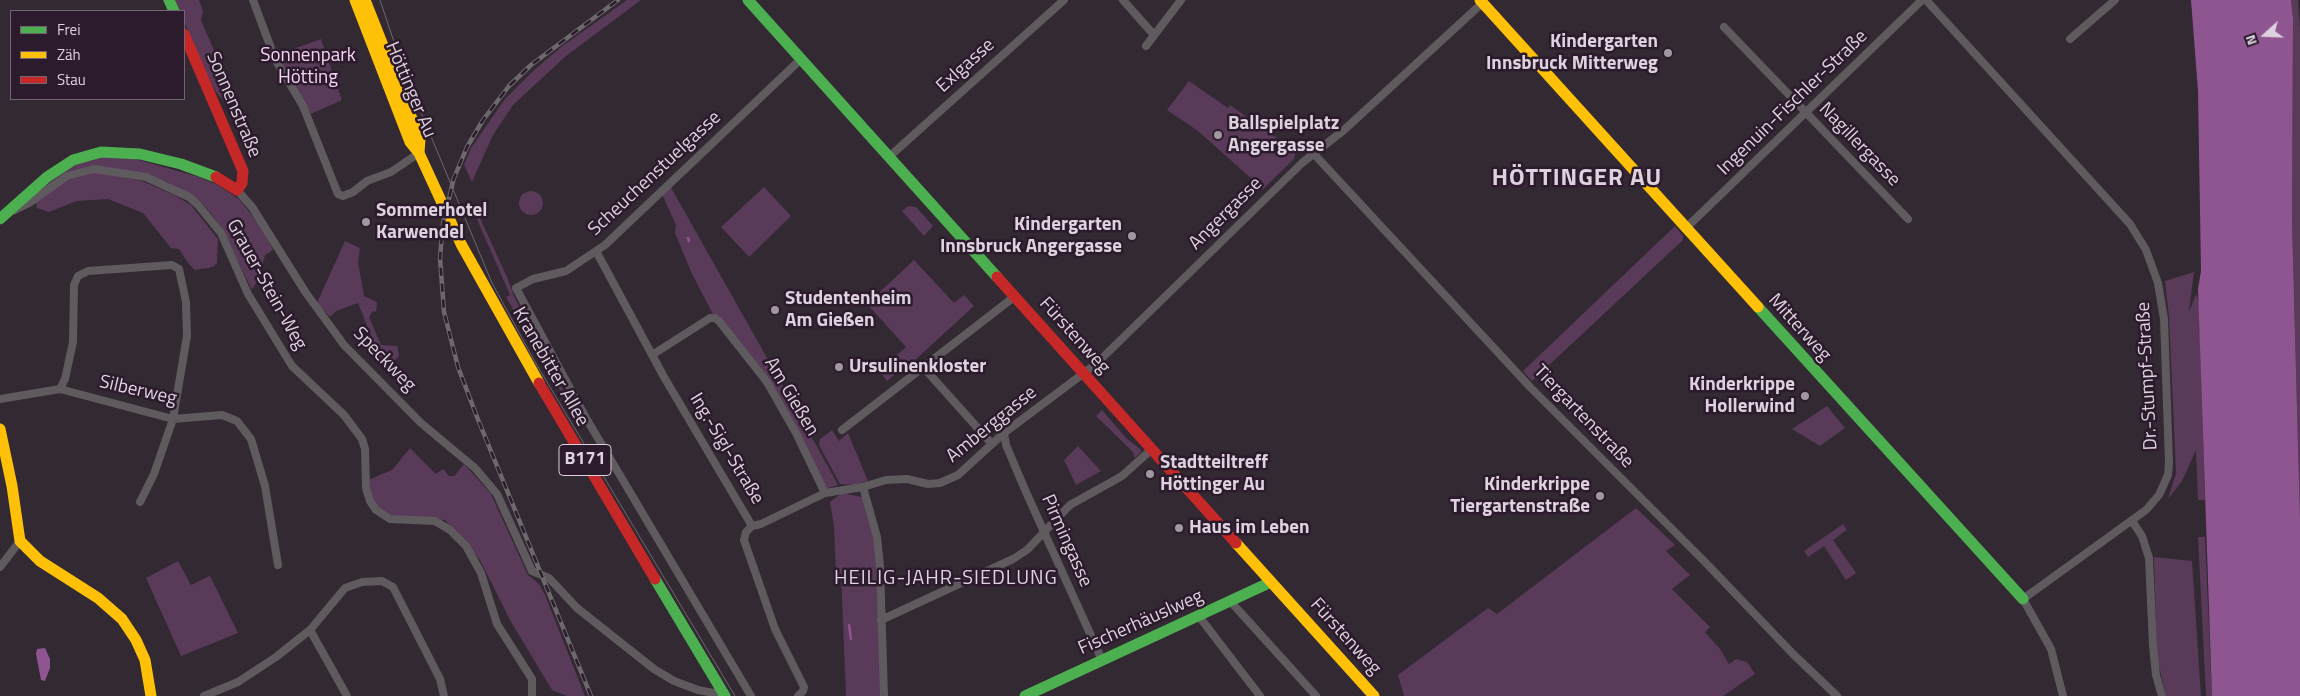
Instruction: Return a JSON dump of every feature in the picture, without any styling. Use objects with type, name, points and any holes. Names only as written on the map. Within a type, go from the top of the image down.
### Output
[{"type":"street","points":[[253,0],[275,59],[303,106],[338,194],[343,196],[354,192],[367,181],[391,172],[418,152]]},
{"type":"street","name":"Höttinger Au","points":[[355,0],[410,142],[418,152]]},
{"type":"street","name":"Höttinger Au","points":[[366,0],[377,35],[420,138],[418,152]]},
{"type":"street","name":"Fürstenweg","points":[[748,0],[1374,696]]},
{"type":"street","name":"Exlgasse","points":[[890,156],[1064,0]]},
{"type":"street","points":[[1123,0],[1154,35]]},
{"type":"street","points":[[1146,46],[1181,0]]},
{"type":"street","name":"Ingenuin-Fischler-Straße","points":[[1685,229],[1922,0]]},
{"type":"street","name":"Dr.-Stumpf-Straße","points":[[1926,0],[2130,224],[2146,250],[2153,267],[2164,319],[2169,462],[2168,475],[2159,495],[2146,510],[2132,521],[2023,599]]},
{"type":"street","points":[[2070,39],[2115,0]]},
{"type":"street","name":"Angergasse","points":[[1084,374],[1314,154],[1401,79],[1482,2]]},
{"type":"street","name":"Mitterweg","points":[[1482,2],[1685,229],[2023,599],[2051,650],[2063,696]]},
{"type":"street","name":"Nagillergasse","points":[[1724,27],[1908,219]]},
{"type":"street","name":"Sonnenstraße","points":[[185,36],[243,171],[242,183],[237,190]]},
{"type":"street","name":"Scheuchenstuelgasse","points":[[516,288],[533,279],[566,271],[596,251],[801,59]]},
{"type":"street","name":"Speckweg","points":[[2,218],[47,177],[73,160],[101,152],[140,154],[181,164],[221,179],[237,190],[252,207],[306,293],[344,345],[421,423],[475,468],[497,494],[532,571],[549,578],[577,608],[654,670],[674,681],[698,690],[724,695]]},
{"type":"street","name":"Kranebitter Allee","points":[[418,152],[461,244],[496,308],[724,695]]},
{"type":"street","name":"Tiergartenstraße","points":[[1314,154],[1531,388],[1705,562],[1793,654],[1837,696]]},
{"type":"street","name":"Grauer-Stein-Weg","points":[[2,218],[30,202],[67,176],[94,169],[146,178],[189,197],[198,205],[222,233],[248,294],[292,366],[344,415],[362,439],[366,449],[366,488],[376,510],[390,520],[435,521],[450,530],[466,546],[481,573],[497,624],[532,679],[532,696]]},
{"type":"street","name":"Ing.-Sigl-Straße","points":[[596,251],[652,355],[752,526],[746,532],[744,540],[775,629],[804,687],[804,691],[798,696]]},
{"type":"street","points":[[60,388],[65,379],[73,342],[74,285],[78,276],[88,271],[172,266],[179,269],[183,280],[186,302],[187,336],[173,419],[154,474],[140,502]]},
{"type":"street","name":"Kranebitter Allee","points":[[516,288],[586,418],[751,696]]},
{"type":"street","points":[[842,430],[1014,296]]},
{"type":"street","name":"Am Gießen","points":[[652,355],[710,318],[719,321],[767,382],[796,433],[825,493]]},
{"type":"street","points":[[924,368],[992,444]]},
{"type":"street","name":"Amberggasse","points":[[825,493],[863,487],[886,480],[906,479],[928,484],[946,481],[958,475],[1004,434],[1084,374]]},
{"type":"street","name":"Silberweg","points":[[0,398],[60,388],[173,419],[222,415],[237,421],[244,428],[253,446],[265,486],[278,565]]},
{"type":"street","points":[[0,428],[12,486],[20,541],[40,562],[98,598],[122,619],[136,640],[145,660],[151,696]]},
{"type":"street","name":"Pirmingasse","points":[[1004,434],[1006,445],[1044,533],[1102,660]]},
{"type":"street","points":[[881,620],[1013,559],[1044,533],[1057,516],[1070,505],[1122,476],[1152,449]]},
{"type":"street","points":[[863,487],[877,537],[884,696]]},
{"type":"street","points":[[752,526],[761,524],[825,493]]},
{"type":"street","points":[[2132,521],[2142,536],[2150,558],[2153,646],[2156,675],[2162,696]]},
{"type":"street","points":[[0,567],[20,541]]},
{"type":"street","points":[[204,696],[238,682],[263,667],[310,630],[345,588],[362,582],[382,581],[393,587],[440,679],[444,696]]},
{"type":"street","name":"Fischerhäuslweg","points":[[1025,696],[1272,582]]},
{"type":"street","points":[[1231,602],[1316,696]]},
{"type":"street","points":[[1198,616],[1260,696]]},
{"type":"street","points":[[310,630],[347,696]]},
{"type":"green space","points":[[175,0],[199,0],[203,11],[201,20],[216,55],[217,68],[226,94],[226,104],[216,92],[204,69],[185,23],[185,10],[180,10]]},
{"type":"green space","points":[[627,0],[641,0],[566,56],[513,105],[493,135],[472,182],[464,165],[471,148],[505,99],[561,47]]},
{"type":"green space","points":[[2291,0],[2298,0],[2300,28],[2300,519],[2292,222],[2293,18]]},
{"type":"green space","name":"Sonnenpark Hötting","points":[[321,39],[342,100],[311,114],[277,55]]},
{"type":"green space","points":[[1189,81],[1228,108],[1230,105],[1296,151],[1294,159],[1263,189],[1198,131],[1167,110]]},
{"type":"green space","points":[[114,156],[139,160],[199,177],[218,185],[240,200],[263,230],[273,250],[265,255],[259,278],[252,290],[222,229],[213,216],[202,203],[167,182],[153,177],[92,166],[71,171],[40,193],[37,192],[74,165],[96,157]]},
{"type":"green space","points":[[94,172],[142,181],[174,195],[191,205],[218,239],[217,263],[213,267],[195,270],[179,249],[171,248],[143,213],[108,199],[77,201],[49,212],[37,208],[36,202],[66,180]]},
{"type":"green space","points":[[669,184],[838,485],[825,489],[767,382],[715,318],[692,274],[675,233],[676,225],[661,192]]},
{"type":"green space","points":[[764,187],[791,216],[749,257],[721,227]]},
{"type":"green space","points":[[531,191],[540,194],[543,203],[540,212],[531,215],[522,212],[519,203],[522,194]]},
{"type":"green space","points":[[908,206],[916,207],[933,226],[924,236],[902,211]]},
{"type":"green space","points":[[475,207],[523,314],[523,319],[576,413],[574,414],[506,297],[510,295],[472,208]]},
{"type":"green space","points":[[1675,226],[1683,236],[1683,240],[1532,381],[1523,371]]},
{"type":"green space","points":[[345,241],[360,248],[358,262],[364,296],[377,302],[376,312],[373,311],[369,317],[381,345],[397,346],[399,356],[393,362],[389,371],[383,367],[358,303],[336,311],[330,317],[317,303]]},
{"type":"green space","points":[[914,260],[954,303],[964,295],[974,306],[914,361],[912,359],[887,381],[879,371],[906,347],[867,304]]},
{"type":"green space","points":[[2194,272],[2189,312],[2196,294],[2199,303],[2205,500],[2198,500],[2196,450],[2182,481],[2168,499],[2176,473],[2169,317],[2165,281]]},
{"type":"green space","points":[[1827,406],[1845,428],[1820,446],[1792,429]]},
{"type":"green space","points":[[1102,410],[1126,438],[1140,449],[1141,452],[1136,457],[1096,416]]},
{"type":"green space","points":[[832,430],[839,441],[848,433],[868,481],[855,485],[840,484],[819,445],[820,439]]},
{"type":"green space","points":[[1078,446],[1101,471],[1076,485],[1064,460]]},
{"type":"green space","points":[[410,448],[436,474],[443,469],[449,476],[454,476],[464,464],[491,494],[528,575],[539,584],[545,595],[585,696],[567,696],[552,690],[510,620],[480,560],[445,520],[395,517],[383,513],[374,505],[368,480],[392,470]]},
{"type":"green space","points":[[842,493],[867,498],[877,537],[881,696],[846,696],[841,573],[836,574],[834,527],[830,502]]},
{"type":"green space","points":[[1636,508],[1675,545],[1666,551],[1690,575],[1672,589],[1710,627],[1705,632],[1720,649],[1729,664],[1736,659],[1747,662],[1755,674],[1723,696],[1404,696],[1398,675],[1488,608],[1497,614]]},
{"type":"green space","points":[[1843,524],[1847,530],[1833,540],[1856,573],[1846,580],[1824,546],[1808,557],[1804,551]]},
{"type":"green space","points":[[2198,537],[2205,537],[2212,696],[2206,696]]},
{"type":"green space","points":[[2154,557],[2192,561],[2201,696],[2166,696],[2157,658]]},
{"type":"green space","points":[[178,561],[191,585],[210,576],[238,633],[181,656],[146,578]]},
{"type":"shaded area","points":[[2191,0],[2291,0],[2293,18],[2292,222],[2300,519],[2300,696],[2212,696],[2198,289],[2201,271],[2198,91]]},
{"type":"shaded area","points":[[45,648],[50,659],[50,668],[45,681],[41,680],[36,654],[37,649]]},
{"type":"waterway","points":[[849,625],[851,639]]},
{"type":"tram line","points":[[380,0],[403,69],[492,283],[535,362],[735,696]]},
{"type":"railway","points":[[591,696],[458,367],[444,312],[440,258],[443,223],[454,178],[467,147],[483,120],[509,86],[531,65],[618,0]]},
{"type":"traffic: fast","points":[[169,0],[174,10]]},
{"type":"traffic: fast","points":[[748,0],[997,277]]},
{"type":"traffic: fast","points":[[0,219],[47,177],[73,160],[101,152],[140,154],[181,164],[216,177]]},
{"type":"traffic: fast","points":[[1758,307],[2023,599]]},
{"type":"traffic: fast","points":[[655,579],[725,696]]},
{"type":"traffic: fast","points":[[1025,696],[1271,582]]},
{"type":"traffic: slow","points":[[355,0],[410,142],[419,153],[461,244],[539,383]]},
{"type":"traffic: slow","points":[[365,0],[420,139],[419,153]]},
{"type":"traffic: slow","points":[[1480,0],[1758,307]]},
{"type":"traffic: slow","points":[[0,429],[12,486],[20,541],[40,561],[98,598],[122,619],[136,640],[145,660],[151,696]]},
{"type":"traffic: slow","points":[[1236,543],[1374,696]]},
{"type":"traffic: jam","points":[[185,36],[243,171],[242,183],[237,190],[216,177]]},
{"type":"traffic: jam","points":[[997,277],[1236,543]]},
{"type":"traffic: jam","points":[[539,383],[655,579]]},
{"type":"place","name":"Kindergarten Innsbruck Mitterweg","points":[[1668,53]]},
{"type":"place","name":"Ballspielplatz Angergasse","points":[[1218,135]]},
{"type":"place","name":"Sommerhotel Karwendel","points":[[366,222]]},
{"type":"place","name":"Kindergarten Innsbruck Angergasse","points":[[1132,236]]},
{"type":"place","name":"Studentenheim Am Gießen","points":[[775,310]]},
{"type":"place","name":"Ursulinenkloster","points":[[839,367]]},
{"type":"place","name":"Kinderkrippe Hollerwind","points":[[1805,396]]},
{"type":"place","name":"Stadtteiltreff Höttinger Au","points":[[1150,474]]},
{"type":"place","name":"Kinderkrippe Tiergartenstraße","points":[[1600,496]]},
{"type":"place","name":"Haus im Leben","points":[[1179,528]]},
{"type":"district","name":"HÖTTINGER AU","points":[[1577,179]]},
{"type":"district","name":"HEILIG-JAHR-SIEDLUNG","points":[[946,579]]}]
